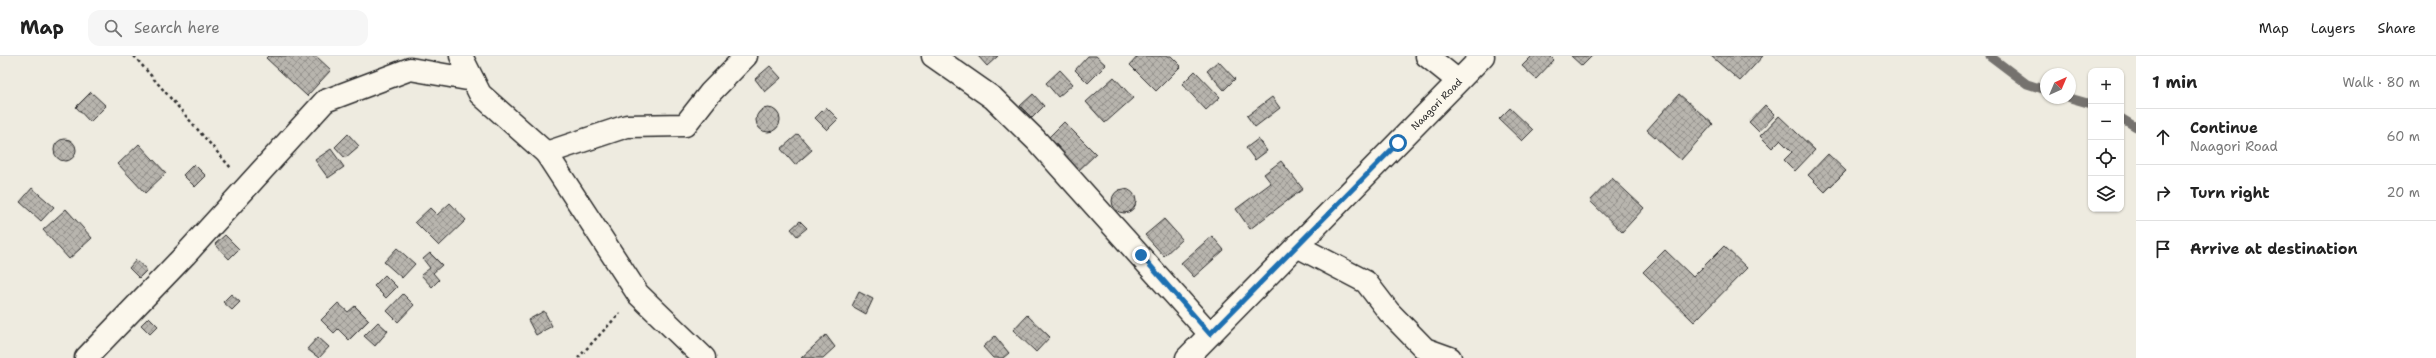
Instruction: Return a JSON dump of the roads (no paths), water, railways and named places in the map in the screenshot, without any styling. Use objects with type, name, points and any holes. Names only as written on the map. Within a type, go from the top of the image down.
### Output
[{"type":"street","points":[[461,56],[480,94],[546,153],[638,294],[704,358]]},
{"type":"street","points":[[546,153],[627,126],[684,125],[710,93],[746,56]]},
{"type":"street","points":[[933,56],[993,98],[1036,140],[1210,334]]},
{"type":"street","points":[[1427,56],[1457,80]]},
{"type":"street","name":"Naagori Road","points":[[1187,358],[1437,104],[1457,80],[1483,56]]},
{"type":"street","points":[[86,358],[247,187],[325,101],[410,69],[473,80]]},
{"type":"street","points":[[1297,246],[1366,282],[1389,312],[1424,349],[1450,358]]},
{"type":"waterway","points":[[1990,56],[2027,84],[2040,88]]},
{"type":"waterway","points":[[2076,100],[2088,103]]},
{"type":"waterway","points":[[2124,120],[2136,127]]}]
